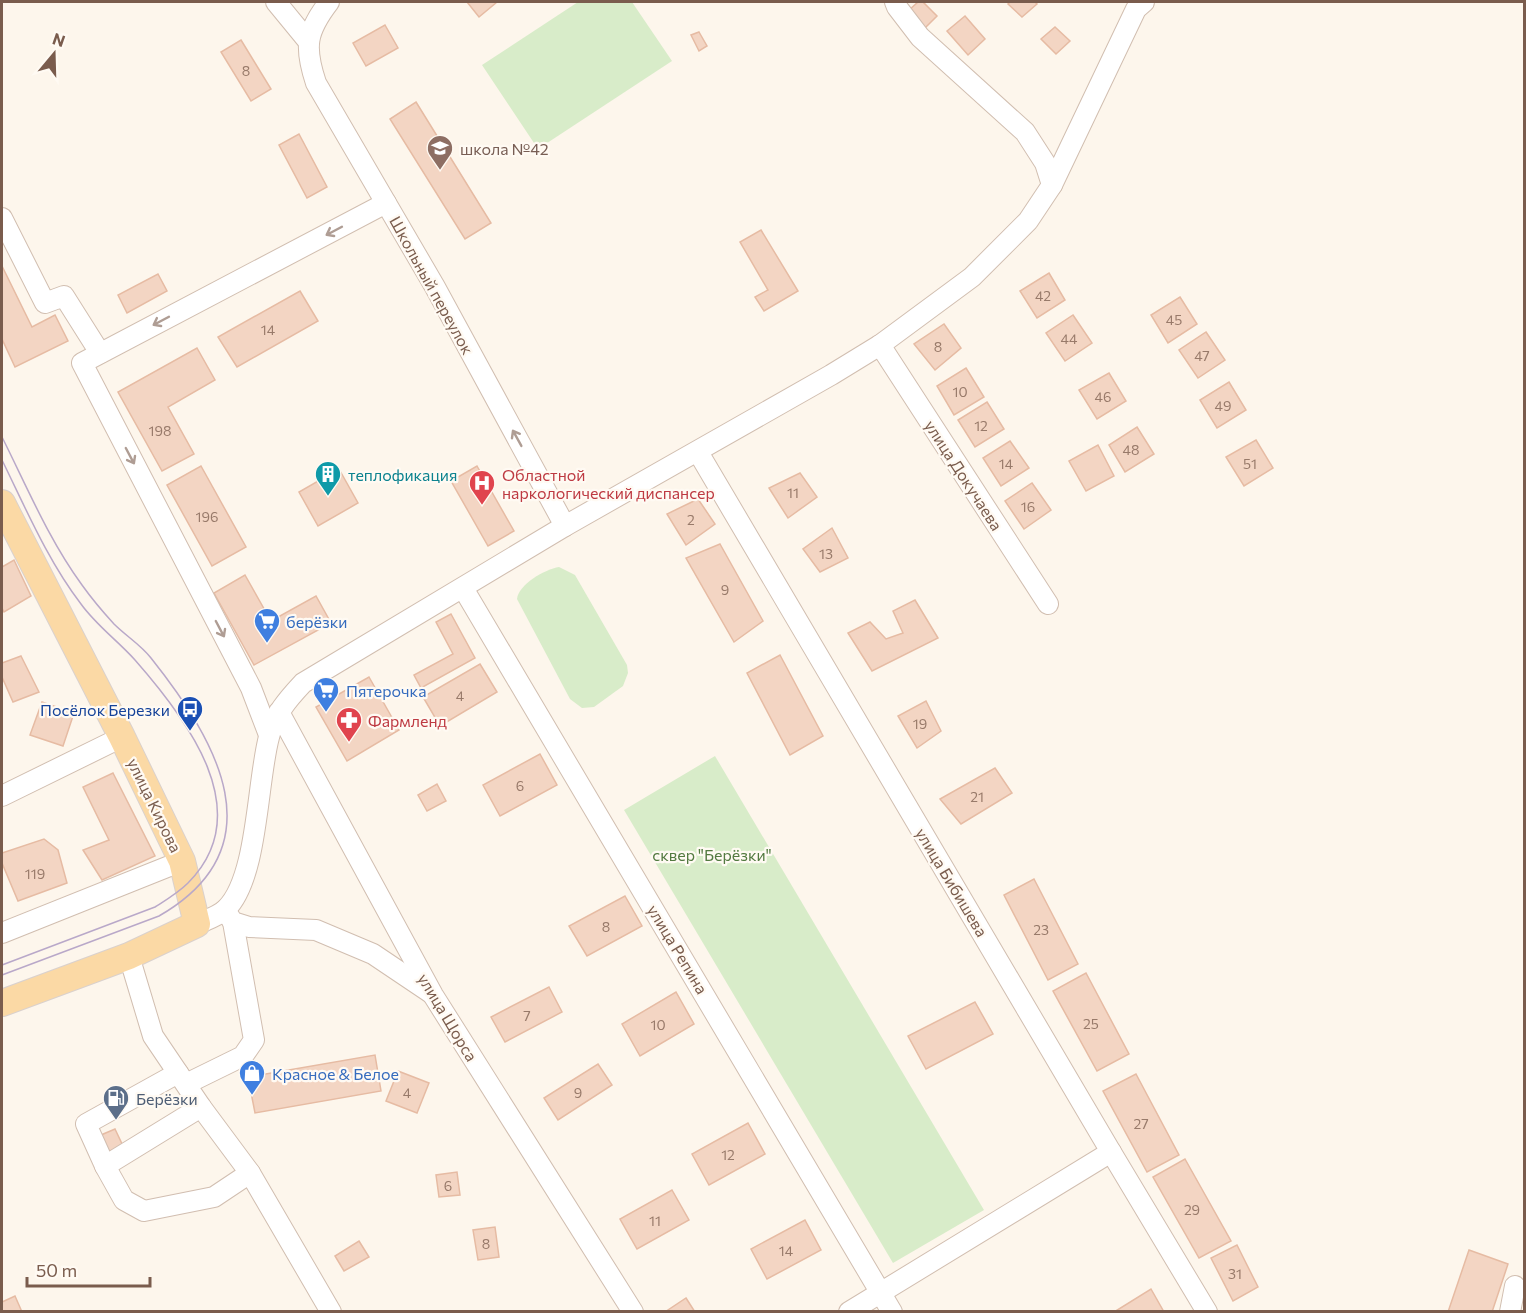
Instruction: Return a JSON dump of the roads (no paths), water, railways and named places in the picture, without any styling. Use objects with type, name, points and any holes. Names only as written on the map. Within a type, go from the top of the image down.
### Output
[{"type":"main road","name":"улица Кирова","points":[[2,502],[122,737],[182,861],[197,924]]},
{"type":"main road","points":[[2,1003],[129,956],[197,924]]},
{"type":"street","points":[[276,2],[308,41],[316,20],[329,2]]},
{"type":"street","points":[[896,2],[897,7],[920,37],[1025,132],[1045,163],[1052,185]]},
{"type":"street","points":[[250,1173],[214,1197],[144,1211],[124,1200],[86,1124],[182,1078],[243,1056],[254,1040],[229,916],[233,898],[250,856],[269,735],[287,700],[303,683],[566,526],[698,452],[880,345],[972,277],[1028,221],[1052,185],[1136,4]]},
{"type":"street","name":"Школьный переулок","points":[[308,41],[308,52],[316,83],[435,287],[566,526]]},
{"type":"street","points":[[269,735],[251,688],[82,363],[386,203]]},
{"type":"street","points":[[2,218],[45,303],[64,296],[100,353]]},
{"type":"street","name":"улица Докучаева","points":[[880,345],[1048,604]]},
{"type":"street","name":"улица Бибишева","points":[[698,452],[1207,1311]]},
{"type":"street","name":"улица Репина","points":[[463,588],[892,1311]]},
{"type":"street","name":"улица Щорса","points":[[279,712],[433,994],[633,1311]]},
{"type":"street","points":[[2,796],[122,737]]},
{"type":"street","points":[[2,933],[182,861]]},
{"type":"street","points":[[197,924],[229,916],[249,927],[316,930],[373,954],[433,994]]},
{"type":"street","points":[[129,956],[153,1035],[201,1107],[250,1173],[331,1311]]},
{"type":"street","points":[[105,1166],[201,1107]]},
{"type":"street","points":[[849,1311],[1111,1152]]},
{"type":"street","points":[[1510,1311],[1515,1286]]},
{"type":"tram line","points":[[2,437],[39,513],[70,568],[110,619],[151,658],[197,724],[214,758],[225,792],[227,826],[218,858],[196,889],[159,916],[2,975]]},
{"type":"tram line","points":[[2,460],[38,534],[69,587],[93,619],[155,683],[193,737],[207,767],[216,797],[217,826],[208,855],[188,883],[168,899],[155,907],[2,965]]},
{"type":"place","name":"школа №42","points":[[440,171]]},
{"type":"place","name":"теплофикация","points":[[328,497]]},
{"type":"place","name":"Областной наркологический диспансер","points":[[482,506]]},
{"type":"place","name":"берёзки","points":[[267,644]]},
{"type":"place","name":"Пятерочка","points":[[326,713]]},
{"type":"place","name":"Посёлок Березки","points":[[190,732]]},
{"type":"place","name":"Фармленд","points":[[349,743]]},
{"type":"place","name":"Красное & Белое","points":[[252,1096]]},
{"type":"place","name":"Берёзки","points":[[116,1121]]},
{"type":"park label","name":"сквер \"Берёзки\"","points":[[712,854]]}]
